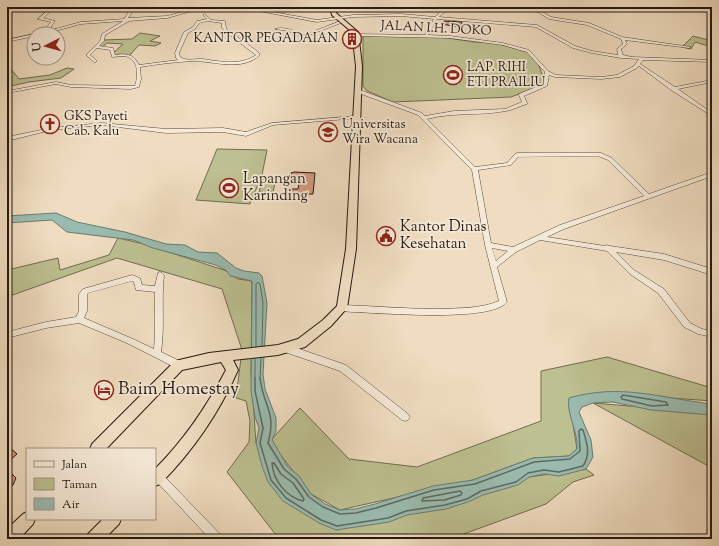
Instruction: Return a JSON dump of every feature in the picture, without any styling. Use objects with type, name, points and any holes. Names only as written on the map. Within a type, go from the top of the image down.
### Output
[{"type":"highway","points":[[98,448],[179,365],[209,358],[282,349],[301,343],[327,323],[342,308],[351,249],[359,66],[357,35],[353,28],[334,14],[332,7]]},
{"type":"highway","points":[[157,478],[179,454],[204,419],[242,355]]},
{"type":"highway","points":[[225,357],[232,370]]},
{"type":"highway","points":[[8,539],[27,520]]},
{"type":"highway","points":[[93,539],[113,520]]},
{"type":"street","points":[[49,26],[53,21],[40,19],[53,7]]},
{"type":"street","points":[[95,61],[88,55],[102,41],[103,35],[128,19],[134,7]]},
{"type":"street","points":[[66,27],[81,23],[167,17],[204,7]]},
{"type":"street","points":[[241,7],[310,21],[342,20]]},
{"type":"street","points":[[252,9],[257,7]]},
{"type":"street","points":[[426,36],[436,18],[448,7]]},
{"type":"street","points":[[532,7],[550,18],[592,25],[623,38],[689,47]]},
{"type":"street","points":[[277,29],[289,30],[304,36],[353,16],[396,14],[538,26],[579,49],[621,57],[712,61]]},
{"type":"street","points":[[205,15],[210,20]]},
{"type":"street","points":[[138,66],[204,60],[216,63],[234,62],[253,60],[258,55],[251,48],[228,32],[224,28],[224,22],[210,20],[198,22],[194,28],[186,32],[177,53],[178,58],[183,61]]},
{"type":"street","name":"JALAN I.H. DOKO","points":[[357,35],[426,36],[497,43],[520,48],[532,54],[547,72]]},
{"type":"street","points":[[7,41],[26,37]]},
{"type":"street","points":[[621,57],[619,49],[625,44],[623,38]]},
{"type":"street","points":[[7,92],[56,83],[74,86],[134,88],[138,86],[140,76],[138,66],[129,56],[113,56],[112,49],[96,47]]},
{"type":"street","points":[[424,118],[448,112],[514,108],[519,104],[525,103],[522,95],[545,85],[547,72],[555,76],[607,78],[622,75],[638,64],[641,59]]},
{"type":"street","points":[[638,64],[712,115]]},
{"type":"street","points":[[673,89],[712,81]]},
{"type":"street","points":[[342,308],[456,311],[494,307],[503,302],[488,245],[478,178],[474,169],[424,118],[416,112],[358,91]]},
{"type":"street","points":[[704,110],[712,108]]},
{"type":"street","points":[[7,139],[43,130],[102,124],[166,131],[223,130],[246,134],[272,124],[357,117]]},
{"type":"street","points":[[474,169],[509,164],[517,155],[599,154],[610,159],[648,197]]},
{"type":"street","points":[[493,267],[514,250],[562,227],[711,176]]},
{"type":"street","points":[[539,238],[607,247],[680,260],[712,272]]},
{"type":"street","points":[[488,245],[514,250]]},
{"type":"street","points":[[607,247],[632,272],[661,291],[687,325],[701,332],[712,334]]},
{"type":"street","points":[[157,353],[160,330],[157,289],[160,274]]},
{"type":"street","points":[[79,320],[83,311],[83,294],[86,291],[132,278],[137,280],[139,288],[157,289]]},
{"type":"street","points":[[7,335],[46,325],[79,320],[157,353],[179,365]]},
{"type":"street","points":[[282,349],[343,368],[405,417]]},
{"type":"street","points":[[157,478],[217,539]]},
{"type":"green space","points":[[140,33],[160,36],[150,41],[161,43],[155,46],[139,45],[129,56],[111,55],[123,44],[107,43],[102,47],[98,46],[102,40],[132,39]]},
{"type":"green space","name":"LAP. RIHI ETI PRAILIU","points":[[363,36],[440,37],[495,43],[528,52],[538,63],[545,82],[542,85],[511,97],[393,102],[367,91],[363,86]]},
{"type":"green space","points":[[693,36],[712,41],[712,47],[695,42],[691,49],[682,47]]},
{"type":"green space","points":[[7,64],[19,79],[50,75],[67,68],[74,69],[61,78],[29,82],[7,87]]},
{"type":"green space","name":"Lapangan Karinding","points":[[217,149],[267,150],[262,175],[250,204],[196,200]]},
{"type":"green space","points":[[262,179],[276,179],[273,192],[259,192]]},
{"type":"green space","points":[[118,238],[144,244],[227,271],[238,279],[252,281],[251,371],[256,443],[336,530],[529,477],[586,469],[594,475],[573,482],[546,504],[450,539],[288,539],[276,535],[227,472],[249,442],[250,421],[246,401],[236,398],[242,350],[222,289],[117,258],[7,297],[7,270],[58,258],[60,270],[109,255]]},
{"type":"green space","points":[[607,357],[712,388],[712,401],[658,397],[569,399],[577,449],[569,456],[533,458],[473,480],[340,510],[311,494],[279,453],[271,440],[300,408],[349,459],[417,467],[541,421],[541,371]]},
{"type":"green space","points":[[593,403],[712,413],[712,468]]},
{"type":"water","points":[[56,213],[77,222],[125,232],[166,244],[185,245],[198,252],[217,253],[236,268],[244,271],[259,273],[262,276],[267,303],[263,374],[265,389],[276,418],[276,431],[272,440],[288,467],[299,476],[311,494],[325,504],[340,510],[355,509],[375,504],[433,486],[473,480],[533,458],[569,456],[577,449],[577,442],[569,410],[569,398],[606,392],[640,393],[712,404],[712,415],[651,410],[613,402],[593,403],[582,407],[579,412],[591,440],[593,457],[586,469],[559,476],[544,474],[529,477],[518,485],[483,495],[468,502],[446,509],[407,515],[389,522],[336,530],[319,523],[283,501],[268,482],[262,466],[256,443],[259,428],[255,417],[251,391],[252,281],[230,276],[227,271],[216,265],[153,248],[133,240],[67,232],[52,220],[7,223],[7,216]]},
{"type":"building","points":[[444,21],[462,23],[460,27],[441,24]]},
{"type":"building","name":"GKS Payeti Cab. Kalu","points":[[59,121],[56,126],[40,127],[44,122]]},
{"type":"building","points":[[291,173],[315,173],[313,194],[287,195],[288,189],[298,189],[300,177],[291,177]]},
{"type":"building","points":[[7,445],[17,454],[7,463]]},
{"type":"building","points":[[7,469],[16,478],[13,485],[7,491]]},
{"type":"place","name":"KANTOR PEGADAIAN","points":[[352,39]]},
{"type":"place","name":"LAP. RIHI ETI PRAILIU","points":[[453,75]]},
{"type":"place","name":"GKS Payeti Cab. Kalu","points":[[50,124]]},
{"type":"place","name":"Universitas Wira Wacana","points":[[328,132]]},
{"type":"place","name":"Lapangan Karinding","points":[[229,188]]},
{"type":"place","name":"Kantor Dinas Kesehatan","points":[[386,236]]},
{"type":"place","name":"Baim Homestay","points":[[104,390]]}]
